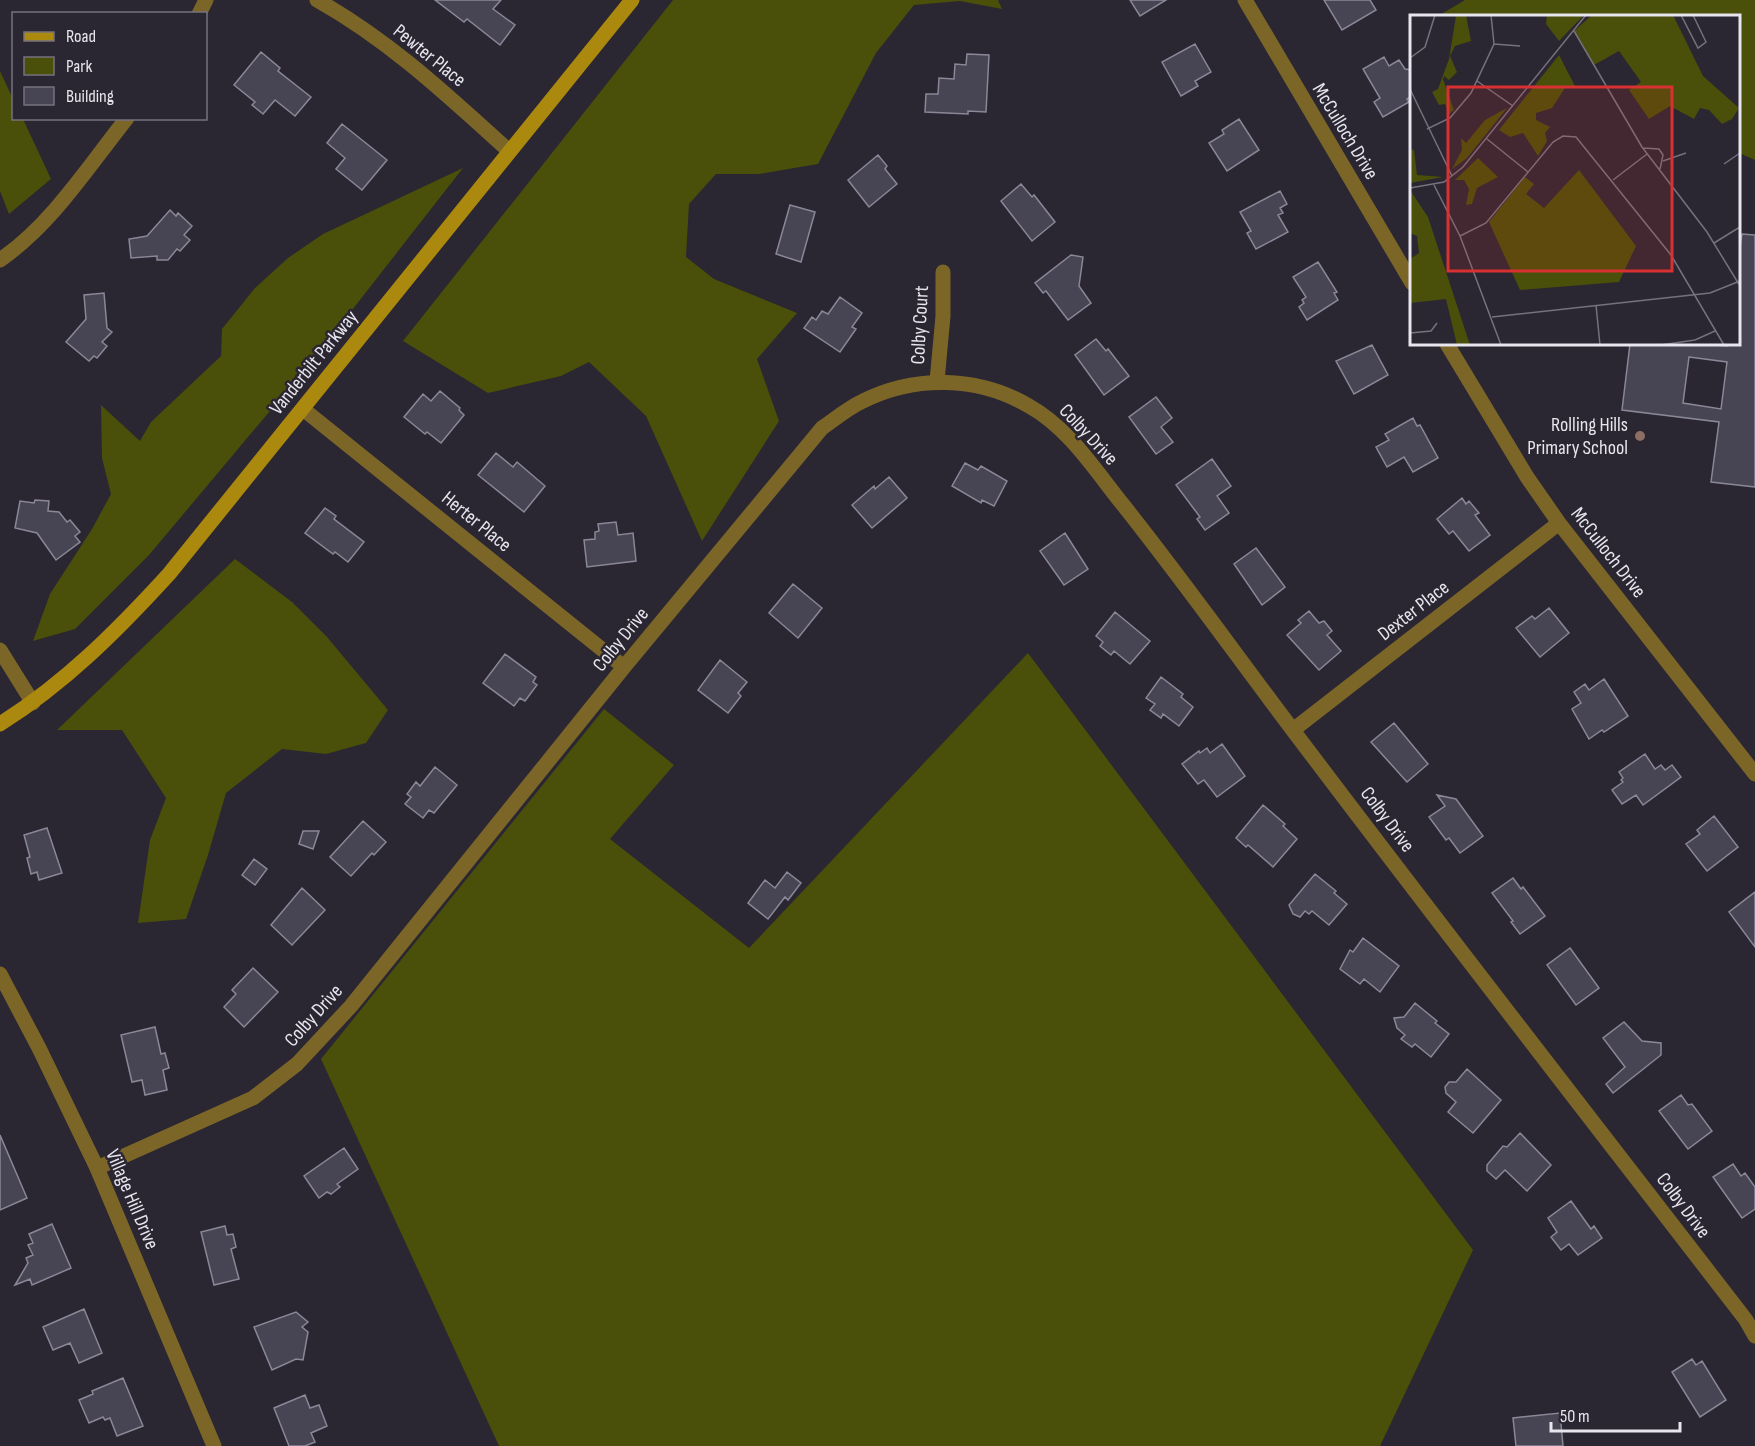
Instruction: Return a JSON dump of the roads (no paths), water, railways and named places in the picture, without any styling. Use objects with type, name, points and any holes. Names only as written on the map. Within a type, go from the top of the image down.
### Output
[{"type":"main road","name":"Vanderbilt Parkway","points":[[0,724],[33,703],[76,668],[119,628],[169,574],[632,0]]},
{"type":"street","name":"Pewter Place","points":[[317,0],[354,21],[421,71],[509,151]]},
{"type":"street","name":"McCulloch Drive","points":[[1245,0],[1410,280]]},
{"type":"street","points":[[0,260],[19,247],[53,212],[125,120]]},
{"type":"street","name":"Colby Court","points":[[937,381],[943,315],[943,272]]},
{"type":"street","name":"McCulloch Drive","points":[[1448,345],[1521,469],[1559,523],[1755,774]]},
{"type":"street","name":"Colby Drive","points":[[97,1168],[253,1098],[297,1064],[351,1006],[624,667],[822,428],[860,402],[898,386],[937,381],[980,386],[1007,394],[1031,406],[1063,432],[1153,542],[1293,730],[1746,1320],[1755,1336]]},
{"type":"street","name":"Herter Place","points":[[303,409],[624,667]]},
{"type":"street","name":"Dexter Place","points":[[1293,730],[1559,523]]},
{"type":"street","points":[[0,650],[33,703]]},
{"type":"street","name":"Village Hill Drive","points":[[0,974],[97,1168],[214,1446]]},
{"type":"place","name":"Rolling Hills Primary School","points":[[1640,436]]}]
